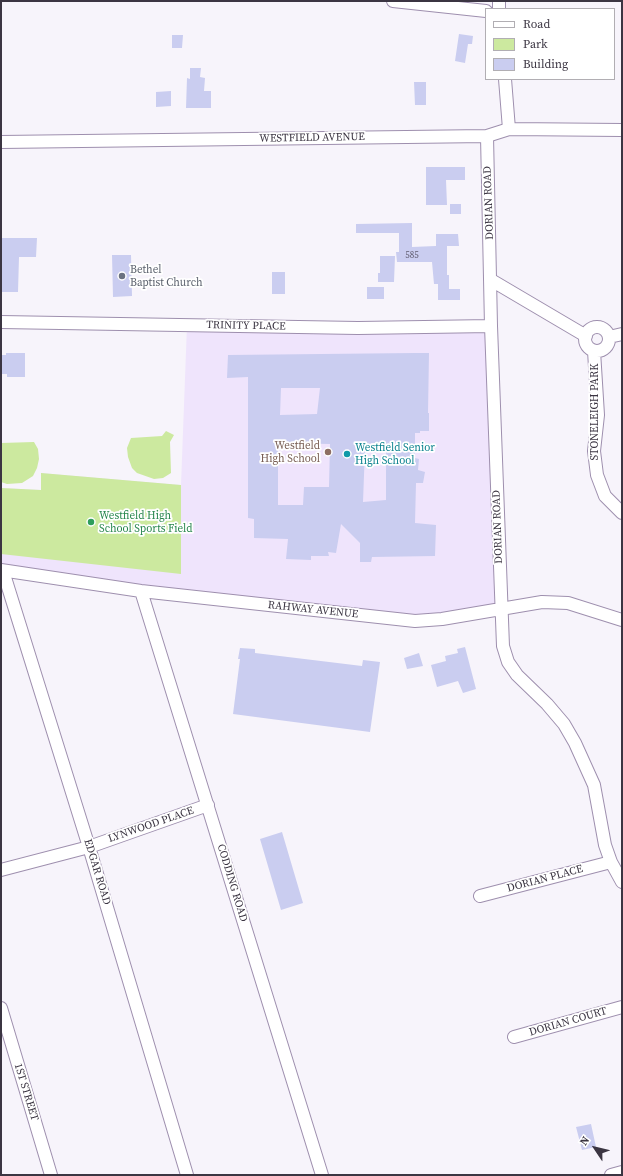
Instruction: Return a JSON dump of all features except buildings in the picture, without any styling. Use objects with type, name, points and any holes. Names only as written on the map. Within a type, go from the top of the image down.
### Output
[{"type":"street","points":[[393,1],[438,3],[485,11]]},
{"type":"street","points":[[505,80],[509,129]]},
{"type":"street","name":"WESTFIELD AVENUE","points":[[1,142],[487,136],[509,129],[622,130]]},
{"type":"street","name":"DORIAN ROAD","points":[[487,136],[491,326],[503,646],[508,662],[517,675],[547,704],[564,724],[585,762],[594,785],[605,845],[611,862],[622,882]]},
{"type":"street","points":[[491,280],[586,336],[590,329],[598,327],[605,330],[609,337],[622,334]]},
{"type":"street","name":"TRINITY PLACE","points":[[1,322],[358,328],[491,326]]},
{"type":"street","name":"STONELEIGH PARK","points":[[586,336],[586,344],[594,351],[598,415],[594,452],[597,475],[605,496],[622,513]]},
{"type":"street","name":"STONELEIGH PARK","points":[[594,351],[606,348],[609,337]]},
{"type":"street","name":"RAHWAY AVENUE","points":[[2,570],[141,591],[415,621],[442,619],[542,602],[568,603],[622,620]]},
{"type":"street","name":"EDGAR ROAD","points":[[2,570],[89,847],[187,1175]]},
{"type":"street","name":"CODDING ROAD","points":[[141,591],[322,1175]]},
{"type":"street","name":"LYNWOOD PLACE","points":[[1,870],[89,847],[208,806]]},
{"type":"street","name":"DORIAN PLACE","points":[[480,896],[611,862]]},
{"type":"street","name":"DORIAN COURT","points":[[514,1038],[622,1007]]},
{"type":"street","name":"1ST STREET","points":[[1,1008],[52,1175]]},
{"type":"street","points":[[611,1175],[622,1172]]},
{"type":"shaded area","points":[[187,325],[491,326],[501,609],[442,619],[1,571],[1,488],[41,490],[41,473],[181,485]]},
{"type":"green space","points":[[166,431],[174,435],[170,442],[171,473],[163,478],[154,479],[137,473],[132,468],[128,457],[127,448],[131,438],[162,436]]},
{"type":"green space","points":[[34,442],[38,449],[39,459],[33,476],[22,483],[7,484],[1,482],[1,443]]},
{"type":"green space","name":"Westfield High School Sports Field","points":[[41,473],[181,485],[181,574],[1,554],[1,488],[41,490]]},
{"type":"place","name":"Bethel Baptist Church","points":[[122,276]]},
{"type":"place","name":"Westfield High School","points":[[328,452]]},
{"type":"place","name":"Westfield Senior High School","points":[[347,454]]},
{"type":"place","name":"Westfield High School Sports Field","points":[[91,522]]}]
